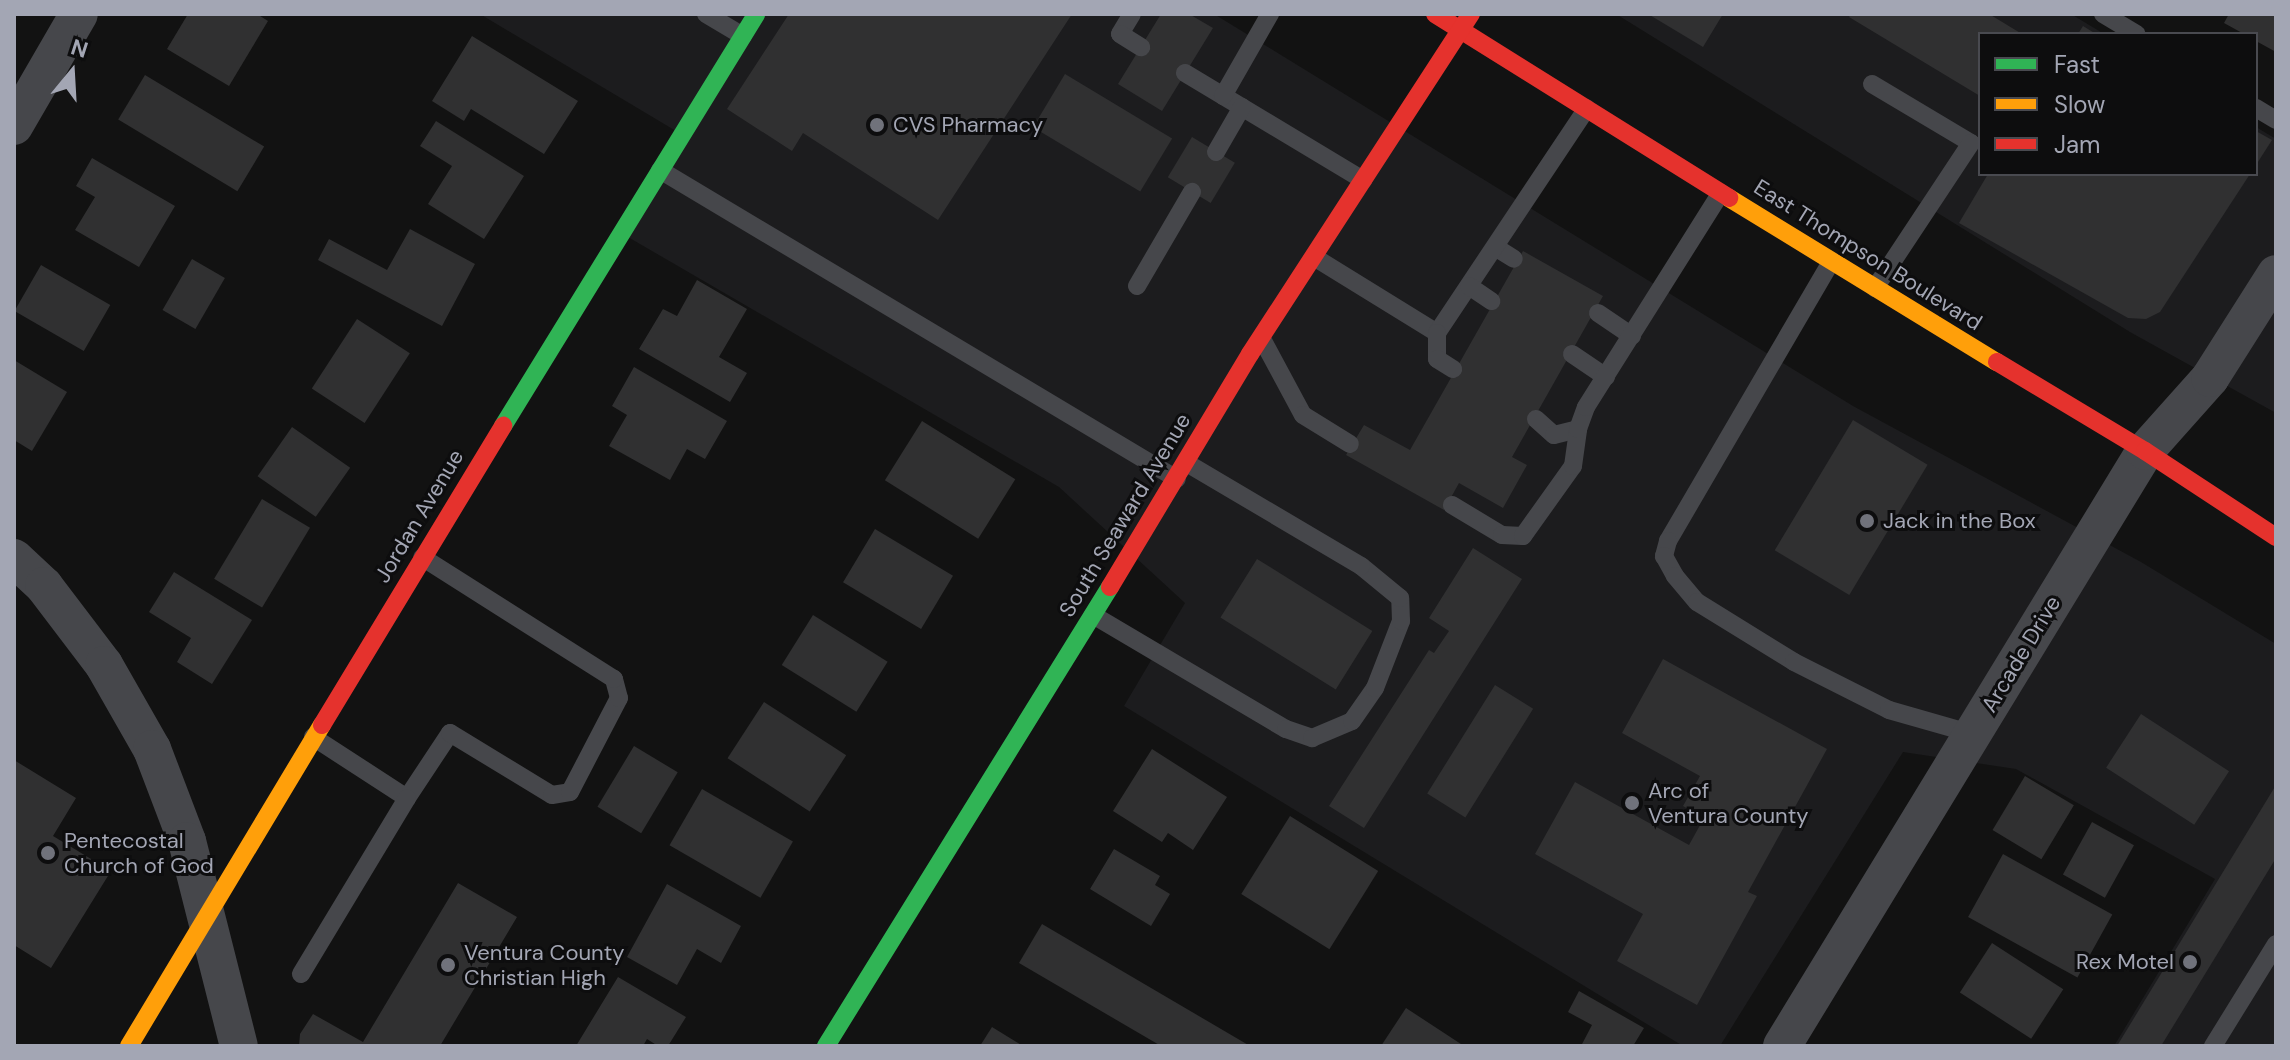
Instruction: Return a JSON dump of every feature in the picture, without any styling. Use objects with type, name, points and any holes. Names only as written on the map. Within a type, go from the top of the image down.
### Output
[{"type":"main road","name":"Jordan Avenue","points":[[129,1046],[205,914],[756,14]]},
{"type":"main road","name":"East Thompson Boulevard","points":[[1435,14],[1465,21],[1587,108],[1831,262],[2145,451],[2276,537]]},
{"type":"main road","name":"South Seaward Avenue","points":[[826,1046],[1261,338],[1465,21]]},
{"type":"street","points":[[14,126],[79,14]]},
{"type":"street","name":"Arcade Drive","points":[[1782,1046],[2145,451],[2210,378],[2276,274]]},
{"type":"street","points":[[14,558],[44,586],[104,665],[152,749],[187,841],[239,1046]]},
{"type":"lane","points":[[706,14],[743,36]]},
{"type":"lane","points":[[1132,14],[1120,34],[1141,47]]},
{"type":"lane","points":[[1223,96],[1270,14]]},
{"type":"lane","points":[[2103,14],[2133,32]]},
{"type":"lane","points":[[1185,73],[1363,180]]},
{"type":"lane","points":[[1872,84],[1971,143],[1875,288]]},
{"type":"lane","points":[[1216,152],[1242,107]]},
{"type":"lane","points":[[1453,369],[1437,359],[1437,333],[1587,108]]},
{"type":"lane","points":[[2258,109],[2276,120]]},
{"type":"lane","points":[[660,170],[1182,471],[1361,566],[1400,598],[1401,621],[1375,688],[1352,721],[1312,738],[1286,729],[1093,615]]},
{"type":"lane","points":[[1137,286],[1192,192]]},
{"type":"lane","points":[[1452,505],[1502,535],[1523,536],[1573,466],[1578,429],[1586,407],[1721,193]]},
{"type":"lane","points":[[1495,247],[1514,259]]},
{"type":"lane","points":[[1314,257],[1437,333]]},
{"type":"lane","points":[[1831,262],[1668,541],[1664,556],[1675,576],[1697,602],[1794,662],[1889,710],[1973,734]]},
{"type":"lane","points":[[1469,286],[1491,301]]},
{"type":"lane","points":[[1598,313],[1632,336]]},
{"type":"lane","points":[[1261,338],[1303,415],[1350,444]]},
{"type":"lane","points":[[1572,354],[1606,377]]},
{"type":"lane","points":[[1536,419],[1554,435],[1578,429]]},
{"type":"lane","points":[[301,974],[450,733],[552,795],[570,792],[619,698],[614,679],[422,557]]},
{"type":"lane","points":[[313,737],[407,798]]},
{"type":"lane","points":[[2213,1046],[2276,944]]},
{"type":"shaded area","points":[[480,14],[1214,14],[1853,406],[2141,562],[2276,644],[2276,1046],[2114,1046],[2215,879],[2016,769],[1903,752],[1720,1046],[1683,1046],[1124,706],[1185,603],[1059,487],[621,233],[681,134]]},
{"type":"shaded area","points":[[1616,14],[2071,14],[2101,32],[1978,32],[1978,176],[2258,176],[2258,128],[2276,139],[2276,413],[2130,332]]},
{"type":"building","points":[[188,14],[257,14],[268,21],[229,86],[167,49]]},
{"type":"building","points":[[789,14],[1072,14],[938,220],[803,133],[792,151],[727,109]]},
{"type":"building","points":[[1161,14],[1189,14],[1213,28],[1162,111],[1118,84]]},
{"type":"building","points":[[1648,14],[1723,14],[1703,47]]},
{"type":"building","points":[[1851,14],[1989,14],[2019,32],[1978,32],[1978,95],[1849,17]]},
{"type":"building","points":[[2229,14],[2276,14],[2276,52],[2258,42],[2258,32],[2240,32],[2224,23]]},
{"type":"building","points":[[2083,26],[2093,32],[2079,32]]},
{"type":"building","points":[[472,36],[578,101],[544,154],[471,109],[464,121],[432,101]]},
{"type":"building","points":[[1065,74],[1172,138],[1140,192],[1033,127]]},
{"type":"building","points":[[145,75],[264,147],[237,191],[118,120]]},
{"type":"building","points":[[436,121],[524,176],[484,239],[428,204],[452,166],[420,146]]},
{"type":"building","points":[[2258,132],[2272,140],[2258,162]]},
{"type":"building","points":[[1192,137],[1235,163],[1211,203],[1168,177]]},
{"type":"building","points":[[92,158],[175,206],[139,267],[75,230],[95,197],[76,186]]},
{"type":"building","points":[[1987,176],[2249,176],[2160,312],[2146,319],[2128,318],[1959,223]]},
{"type":"building","points":[[410,229],[475,264],[442,326],[318,260],[329,239],[387,270]]},
{"type":"building","points":[[1523,251],[1603,296],[1512,457],[1527,465],[1503,508],[1459,483],[1444,510],[1346,455],[1364,425],[1410,450]]},
{"type":"building","points":[[192,259],[225,278],[195,329],[162,310]]},
{"type":"building","points":[[41,265],[110,305],[84,351],[15,311]]},
{"type":"building","points":[[697,280],[747,309],[719,357],[747,373],[730,402],[639,349],[663,309],[677,316]]},
{"type":"building","points":[[357,319],[410,353],[365,423],[312,389]]},
{"type":"building","points":[[14,360],[67,392],[32,451],[14,440]]},
{"type":"building","points":[[634,367],[727,421],[705,459],[687,449],[670,480],[609,446],[627,415],[612,406]]},
{"type":"building","points":[[1853,420],[1928,465],[1849,595],[1775,550]]},
{"type":"building","points":[[922,421],[1015,479],[978,539],[885,480]]},
{"type":"building","points":[[292,427],[350,468],[316,517],[258,476]]},
{"type":"building","points":[[262,499],[310,528],[262,608],[214,579]]},
{"type":"building","points":[[875,529],[953,576],[921,629],[843,582]]},
{"type":"building","points":[[1473,548],[1522,579],[1364,828],[1329,806],[1429,650],[1434,653],[1449,631],[1429,618]]},
{"type":"building","points":[[1257,559],[1372,631],[1336,690],[1220,618]]},
{"type":"building","points":[[174,572],[252,620],[212,684],[177,662],[191,638],[149,612]]},
{"type":"building","points":[[813,615],[888,662],[856,712],[782,665]]},
{"type":"building","points":[[1663,659],[1827,749],[1748,892],[1757,896],[1697,1005],[1617,961],[1643,914],[1535,854],[1575,782],[1689,845],[1704,818],[1683,806],[1700,776],[1622,733]]},
{"type":"building","points":[[1495,685],[1533,709],[1465,817],[1427,794]]},
{"type":"building","points":[[764,702],[846,755],[810,812],[728,758]]},
{"type":"building","points":[[2141,714],[2229,771],[2194,825],[2106,768]]},
{"type":"building","points":[[634,746],[678,772],[641,833],[597,807]]},
{"type":"building","points":[[1152,749],[1227,797],[1193,850],[1168,833],[1162,842],[1113,811]]},
{"type":"building","name":"Pentecostal Church of God","points":[[14,760],[76,798],[53,836],[111,871],[51,968],[14,945]]},
{"type":"building","points":[[2025,776],[2074,805],[2041,859],[1993,830]]},
{"type":"building","name":"Rex Motel","points":[[2276,785],[2276,858],[2161,1046],[2117,1046]]},
{"type":"building","points":[[702,789],[793,842],[760,898],[670,845]]},
{"type":"building","points":[[1290,816],[1378,871],[1329,949],[1241,894]]},
{"type":"building","points":[[2092,822],[2134,845],[2105,898],[2063,874]]},
{"type":"building","points":[[1114,849],[1160,876],[1155,885],[1170,894],[1151,926],[1090,889]]},
{"type":"building","points":[[2003,854],[2112,915],[2077,978],[1968,917]]},
{"type":"building","name":"Ventura County Christian High","points":[[458,883],[517,917],[440,1046],[299,1046],[300,1034],[313,1014],[363,1042]]},
{"type":"building","points":[[667,884],[741,926],[721,963],[697,949],[677,985],[627,957]]},
{"type":"building","points":[[1042,924],[1250,1046],[1161,1046],[1019,963]]},
{"type":"building","points":[[1992,943],[2063,989],[2031,1039],[1960,992]]},
{"type":"building","points":[[618,977],[686,1017],[668,1046],[658,1046],[647,1039],[643,1046],[576,1046]]},
{"type":"building","points":[[1579,991],[1644,1028],[1633,1046],[1581,1046],[1592,1025],[1568,1012]]},
{"type":"building","points":[[1406,1008],[1464,1046],[1381,1046]]},
{"type":"building","points":[[992,1027],[1023,1046],[980,1046]]},
{"type":"traffic: fast","points":[[503,426],[756,14]]},
{"type":"traffic: fast","points":[[826,1046],[1110,587]]},
{"type":"traffic: slow","points":[[1729,198],[1997,362]]},
{"type":"traffic: slow","points":[[129,1046],[322,725]]},
{"type":"traffic: jam","points":[[1435,14],[1729,198]]},
{"type":"traffic: jam","points":[[1110,587],[1250,354],[1471,14]]},
{"type":"traffic: jam","points":[[1997,362],[2145,451],[2276,537]]},
{"type":"traffic: jam","points":[[322,725],[503,426]]},
{"type":"place","name":"CVS Pharmacy","points":[[877,125]]},
{"type":"place","name":"Jack in the Box","points":[[1867,521]]},
{"type":"place","name":"Arc of Ventura County","points":[[1632,803]]},
{"type":"place","name":"Pentecostal Church of God","points":[[48,853]]},
{"type":"place","name":"Rex Motel","points":[[2190,962]]},
{"type":"place","name":"Ventura County Christian High","points":[[448,965]]}]
